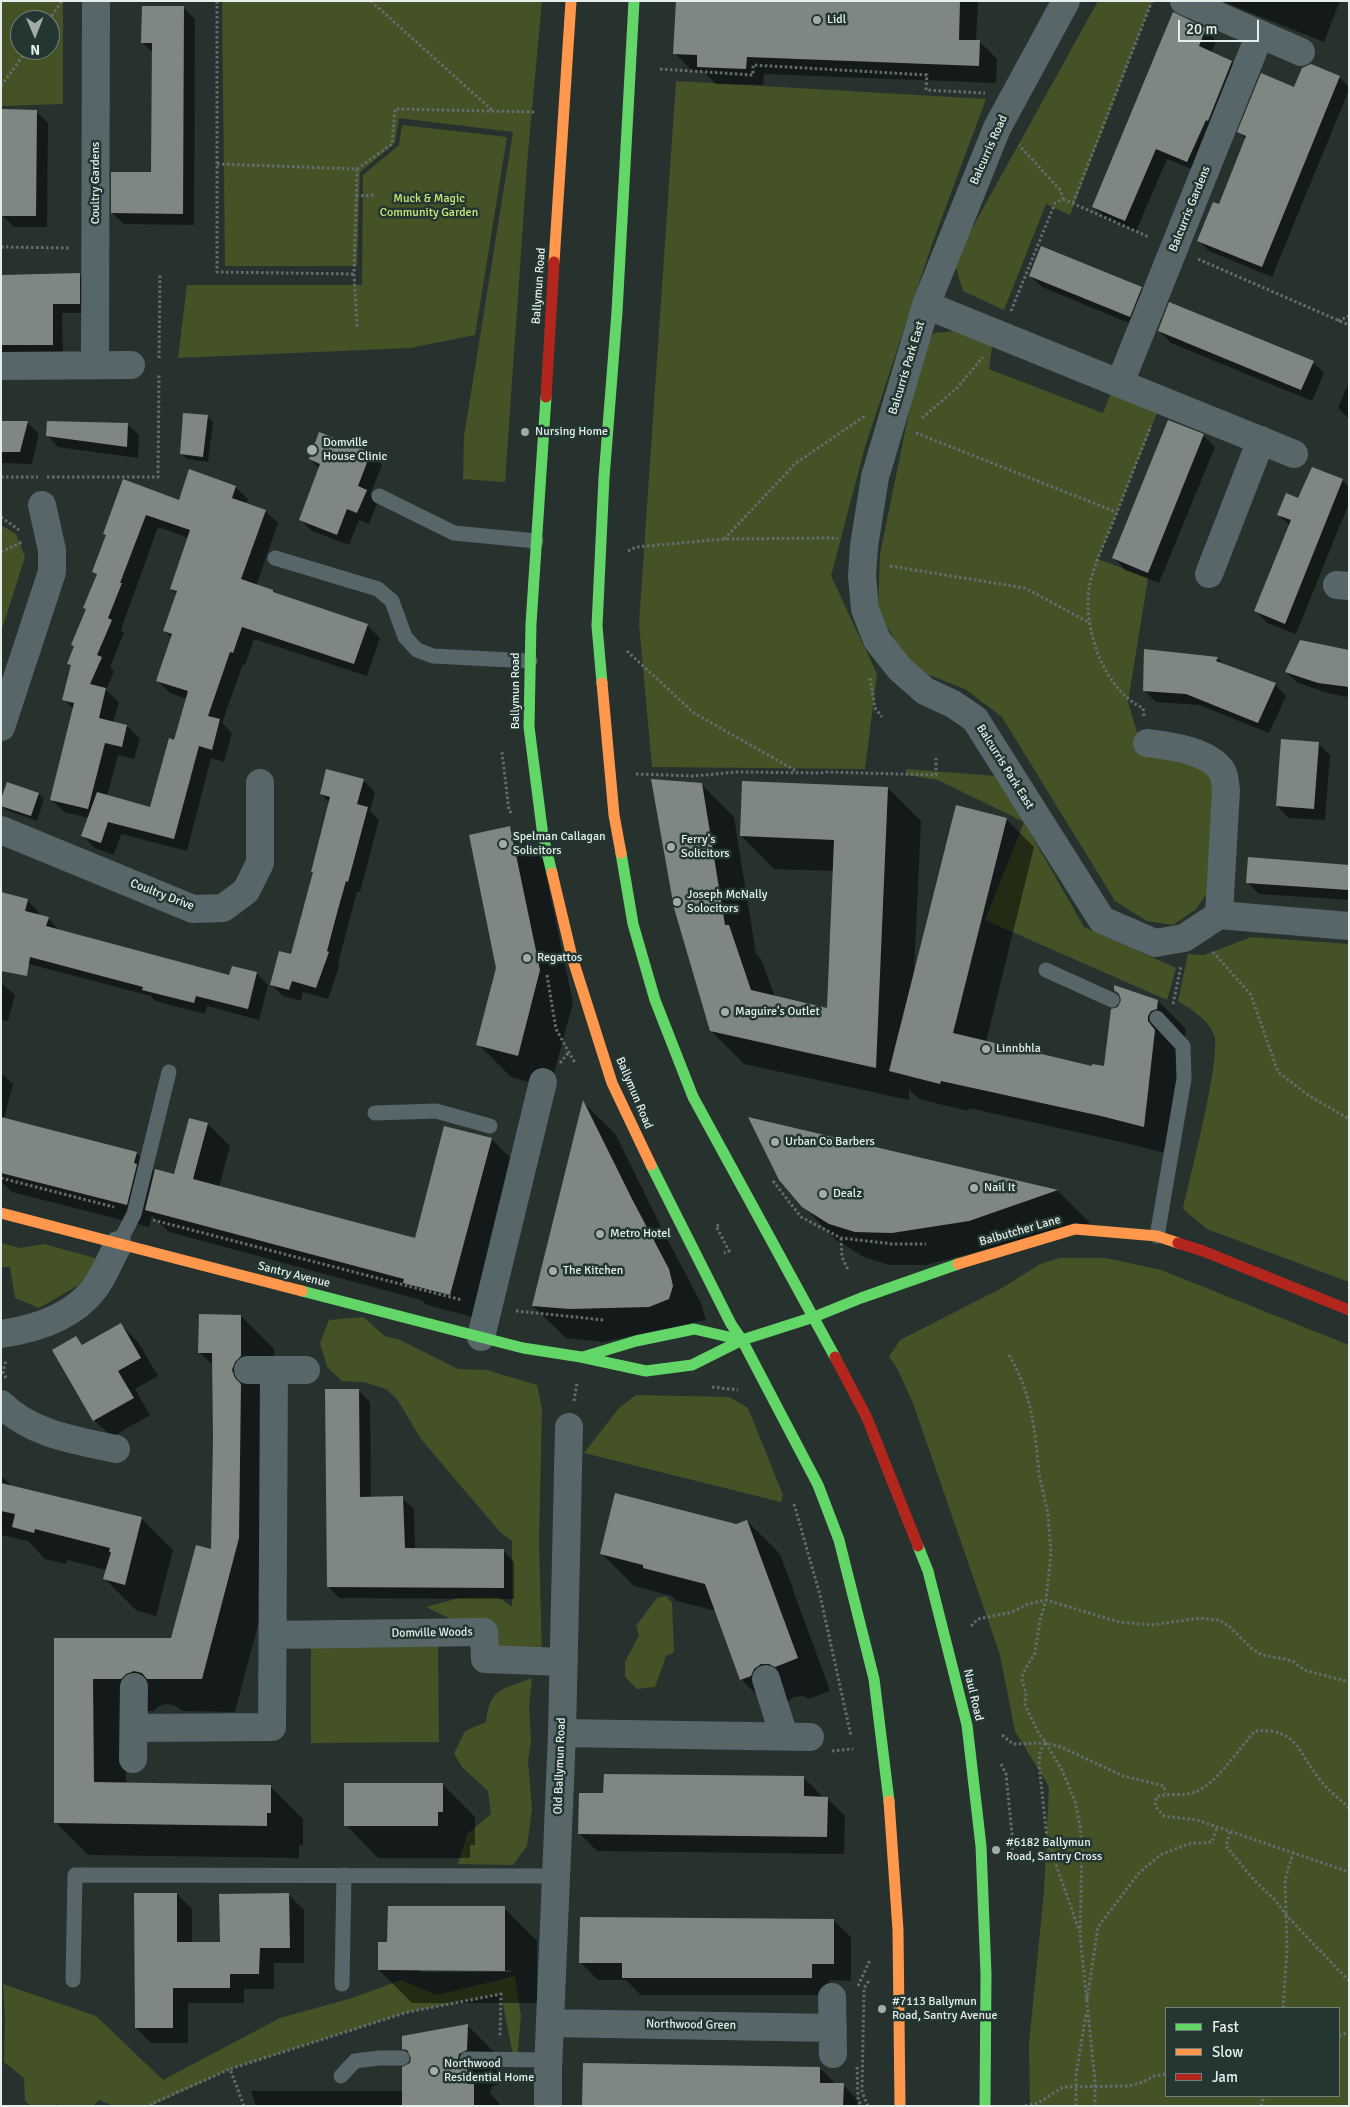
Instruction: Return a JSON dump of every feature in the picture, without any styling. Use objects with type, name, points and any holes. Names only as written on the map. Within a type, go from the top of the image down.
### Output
[{"type":"main road","name":"Ballymun Road","points":[[571,1],[536,541],[530,660],[529,727],[543,836],[572,957],[612,1083],[669,1203],[731,1324],[742,1340]]},
{"type":"main road","points":[[634,1],[617,312],[604,478],[597,626],[614,815],[636,934],[655,1000],[692,1097],[814,1317]]},
{"type":"main road","name":"Santry Avenue","points":[[1,1214],[523,1348],[581,1357],[646,1371],[692,1365],[742,1340],[814,1317]]},
{"type":"main road","name":"Balbutcher Lane","points":[[814,1317],[861,1298],[970,1260],[1075,1229],[1157,1236],[1203,1250],[1349,1310]]},
{"type":"main road","name":"Naul Road","points":[[814,1317],[867,1418],[928,1571],[967,1725],[982,1846],[986,1974],[985,2106]]},
{"type":"main road","name":"Santry Avenue","points":[[581,1357],[636,1341],[694,1329],[742,1340]]},
{"type":"main road","points":[[742,1340],[818,1485],[839,1540],[874,1679],[891,1819],[898,1930],[900,2106]]},
{"type":"street","name":"Coultry Gardens","points":[[95,365],[96,1]]},
{"type":"street","name":"Balcurris Road","points":[[926,305],[1005,113],[1066,1]]},
{"type":"street","points":[[1184,1],[1301,52]]},
{"type":"street","name":"Balcurris Gardens","points":[[1120,383],[1260,34]]},
{"type":"street","points":[[926,305],[1294,454]]},
{"type":"street","name":"Balcurris Park East","points":[[926,305],[898,426],[875,477],[863,554],[865,609],[877,640],[900,669],[925,691],[953,704],[975,719],[1102,920],[1155,943],[1186,935],[1219,915]]},
{"type":"street","points":[[1,366],[131,365]]},
{"type":"street","points":[[1209,574],[1261,440]]},
{"type":"street","points":[[1,727],[52,572],[52,550],[42,505]]},
{"type":"street","points":[[1147,743],[1182,748],[1209,760],[1223,772],[1226,790],[1219,915],[1349,926]]},
{"type":"street","name":"Coultry Drive","points":[[1,830],[193,909],[223,908],[246,891],[260,862],[260,783]]},
{"type":"street","points":[[481,1337],[543,1082]]},
{"type":"street","points":[[1,1334],[27,1330],[70,1313],[94,1290],[118,1245]]},
{"type":"street","points":[[134,1728],[272,1727],[272,1635],[261,1370],[306,1370]]},
{"type":"street","points":[[5,1393],[12,1414],[34,1429],[67,1439],[116,1449]]},
{"type":"street","name":"Old Ballymun Road","points":[[548,2106],[548,2060],[562,1733],[569,1427]]},
{"type":"street","name":"Domville Woods","points":[[272,1635],[484,1632],[484,1659],[564,1662]]},
{"type":"street","points":[[562,1733],[797,1736],[766,1679]]},
{"type":"street","points":[[133,1759],[134,1687]]},
{"type":"street","points":[[841,2048],[844,1993]]},
{"type":"street","name":"Northwood Green","points":[[550,2023],[841,2048]]},
{"type":"lane","points":[[380,496],[454,533],[536,541]]},
{"type":"lane","points":[[275,558],[378,589],[392,601],[405,637],[417,650],[433,656],[530,660]]},
{"type":"lane","points":[[1046,970],[1112,1000]]},
{"type":"lane","points":[[1156,1018],[1183,1046],[1184,1079],[1157,1236]]},
{"type":"lane","points":[[118,1245],[134,1214],[169,1072]]},
{"type":"lane","points":[[375,1113],[436,1111],[490,1126]]},
{"type":"lane","points":[[73,1980],[75,1875],[555,1876]]},
{"type":"lane","points":[[342,1984],[344,1875]]},
{"type":"lane","points":[[341,2076],[355,2061],[402,2058]]},
{"type":"lane","points":[[467,2059],[548,2060]]},
{"type":"path","points":[[217,1],[217,272],[354,274]]},
{"type":"path","points":[[370,1],[493,111]]},
{"type":"path","points":[[1073,203],[1152,1]]},
{"type":"path","points":[[1,86],[20,60]]},
{"type":"path","points":[[660,69],[753,75],[753,65],[927,75],[926,90],[994,94],[1005,113],[1060,190],[1063,199]]},
{"type":"path","points":[[217,164],[357,169],[392,144],[395,109],[538,112]]},
{"type":"path","points":[[357,169],[354,274],[357,327]]},
{"type":"path","points":[[356,196],[375,195]]},
{"type":"path","points":[[898,426],[928,414],[957,388],[977,365],[998,334],[1055,203],[1063,199],[1349,325]]},
{"type":"path","points":[[1,247],[95,248]]},
{"type":"path","points":[[1,476],[158,477],[160,273]]},
{"type":"path","points":[[1338,321],[1349,316]]},
{"type":"path","points":[[1147,743],[1143,708],[1136,705],[1119,691],[1106,674],[1096,651],[1088,607],[1090,584],[1116,512],[1162,400]]},
{"type":"path","points":[[724,539],[796,463],[864,416],[898,426],[1116,512]]},
{"type":"path","points":[[626,553],[636,548],[724,539],[832,538],[863,554],[1025,588],[1091,624]]},
{"type":"path","points":[[1,552],[24,542]]},
{"type":"path","points":[[624,648],[694,713],[799,773]]},
{"type":"path","points":[[634,774],[694,776],[737,772],[936,775],[936,758]]},
{"type":"path","points":[[881,769],[881,774]]},
{"type":"path","points":[[1168,1030],[1186,935]]},
{"type":"path","points":[[1186,935],[1251,995],[1278,1072],[1308,1095],[1349,1119]]},
{"type":"path","points":[[1,1178],[121,1209]]},
{"type":"path","points":[[766,1180],[772,1179],[801,1218],[841,1238],[894,1244],[926,1244]]},
{"type":"path","points":[[148,1219],[465,1301]]},
{"type":"path","points":[[719,1225],[716,1226],[729,1251],[719,1255]]},
{"type":"path","points":[[841,1238],[842,1257],[848,1270]]},
{"type":"path","points":[[1009,1355],[1024,1384],[1030,1403],[1039,1474],[1048,1514],[1051,1553],[1046,1600],[1040,1620],[1036,1653],[1023,1672],[1022,1680],[1026,1693],[1025,1705],[1032,1721],[1062,1770],[1072,1793],[1080,1826],[1082,1849],[1080,1934],[1095,2086],[1095,2106]]},
{"type":"path","points":[[5,1393],[3,1372],[6,1360]]},
{"type":"path","points":[[569,1379],[585,1381]]},
{"type":"path","points":[[569,1427],[577,1380]]},
{"type":"path","points":[[708,1387],[742,1391]]},
{"type":"path","points":[[795,1501],[794,1508],[820,1595],[855,1758]]},
{"type":"path","points":[[965,1628],[970,1627],[978,1619],[1012,1612],[1028,1604],[1046,1600],[1119,1622],[1151,1625],[1200,1618],[1219,1620],[1229,1626],[1251,1648],[1262,1655],[1285,1659],[1294,1662],[1304,1670],[1349,1682]]},
{"type":"path","points":[[1349,1808],[1322,1782],[1305,1761],[1296,1743],[1282,1733],[1268,1730],[1255,1731],[1215,1780],[1203,1788],[1194,1792],[1165,1794],[1156,1797],[1156,1806],[1164,1816],[1197,1820],[1349,1872]]},
{"type":"path","points":[[1002,1735],[1012,1744],[1046,1743],[1060,1747],[1123,1776],[1164,1786],[1165,1794]]},
{"type":"path","points":[[1046,1743],[1040,1752],[1039,1764],[1047,1839],[1080,1934]]},
{"type":"path","points":[[833,1752],[853,1749]]},
{"type":"path","points":[[1076,2106],[1076,2086],[1098,1927],[1139,1873],[1160,1855],[1188,1844],[1212,1842],[1218,1827]]},
{"type":"path","points":[[1230,1832],[1226,1846],[1254,1880],[1275,1900],[1287,1916],[1349,1981]]},
{"type":"path","points":[[1283,2007],[1287,1964],[1285,1880],[1293,1853]]},
{"type":"path","points":[[844,1993],[872,1955]]},
{"type":"path","points":[[152,2106],[151,2104],[230,2069],[408,2012],[501,1994],[499,2059]]},
{"type":"path","points":[[841,2048],[861,2106]]},
{"type":"path","points":[[230,2069],[244,2106]]},
{"type":"path","points":[[1025,2106],[1038,2103],[1064,2087],[1129,2086],[1154,2076],[1165,2074]]},
{"type":"green space","points":[[1,1],[63,1],[63,104],[1,106]]},
{"type":"green space","points":[[222,1],[542,1],[528,152],[505,482],[463,479],[464,436],[513,132],[399,118],[395,143],[360,172],[357,266],[225,266]]},
{"type":"green space","points":[[1098,1],[1152,1],[1070,215],[1046,204],[1004,310],[963,291],[954,261]]},
{"type":"green space","points":[[676,81],[986,99],[932,244],[865,447],[831,576],[877,674],[865,769],[652,767],[639,624]]},
{"type":"green space","name":"Muck & Magic Community Garden","points":[[402,125],[507,137],[475,335],[410,348],[178,358],[187,285],[362,285],[363,175],[399,145]]},
{"type":"green space","points":[[958,331],[985,340],[992,347],[989,369],[1103,413],[1114,386],[1160,406],[1098,559],[1148,578],[1128,702],[1140,742],[1205,766],[1213,783],[1206,895],[1195,910],[1173,925],[1147,921],[1115,901],[1002,717],[965,689],[911,668],[878,611],[880,554],[923,344],[934,333]]},
{"type":"green space","points":[[1,525],[16,534],[25,557],[1,632]]},
{"type":"green space","points":[[906,769],[995,776],[1024,822],[938,780],[907,775]]},
{"type":"green space","points":[[1024,822],[1084,927],[1176,968],[1167,1000],[985,920]]},
{"type":"green space","points":[[1251,937],[1349,944],[1349,1282],[1207,1229],[1183,1209],[1209,1092],[1215,1047],[1214,1035],[1208,1024],[1199,1015],[1178,1001],[1188,954],[1204,955]]},
{"type":"green space","points":[[1,1243],[20,1248],[44,1244],[95,1258],[95,1269],[77,1286],[39,1308],[15,1298],[10,1267],[1,1267]]},
{"type":"green space","points":[[1060,1258],[1106,1258],[1161,1270],[1349,1345],[1349,2106],[1030,2106],[1029,2044],[1044,1891],[1049,1787],[1015,1731],[1000,1655],[913,1403],[896,1366],[889,1357],[900,1340],[1002,1288],[1040,1264]]},
{"type":"green space","points":[[363,1317],[385,1336],[400,1340],[458,1369],[487,1370],[537,1385],[542,1409],[539,1542],[542,1657],[501,1653],[459,1623],[426,1607],[459,1598],[498,1597],[512,1607],[512,1541],[500,1532],[421,1439],[397,1399],[386,1389],[363,1382],[342,1381],[327,1367],[320,1343],[329,1320]]},
{"type":"green space","points":[[636,1395],[729,1397],[748,1408],[783,1495],[781,1502],[584,1453],[619,1408]]},
{"type":"green space","points":[[666,1596],[672,1603],[674,1652],[666,1656],[655,1687],[637,1689],[625,1677],[625,1662],[639,1635],[636,1626],[657,1598]]},
{"type":"green space","points":[[438,1646],[439,1742],[311,1743],[311,1647]]},
{"type":"green space","points":[[532,1678],[529,1707],[531,1742],[528,1761],[532,1809],[527,1846],[513,1865],[458,1864],[467,1834],[491,1814],[488,1791],[462,1767],[454,1753],[465,1731],[486,1722],[491,1702],[499,1691]]},
{"type":"green space","points":[[515,1976],[521,2016],[516,2071],[501,1994],[408,2012],[230,2069],[151,2106],[114,2106],[99,2100],[93,2106],[58,2106],[58,2104],[54,2106],[31,2106],[25,2101],[24,2078],[4,2062],[5,2018],[3,1984],[96,2016],[163,2080],[280,2018],[352,1998],[401,1980],[437,1995]]},
{"type":"building","name":"Lidl","points":[[676,1],[960,1],[959,40],[980,40],[979,66],[747,57],[746,69],[697,67],[697,55],[673,54]]},
{"type":"building","points":[[142,6],[184,6],[183,214],[111,213],[111,172],[151,172],[152,43],[141,43]]},
{"type":"building","points":[[1173,12],[1206,28],[1199,46],[1232,61],[1208,121],[1206,120],[1187,162],[1156,149],[1125,221],[1092,207]]},
{"type":"building","points":[[1311,64],[1340,76],[1262,267],[1197,241],[1213,202],[1219,204],[1246,136],[1237,132],[1261,73],[1294,87],[1302,68]]},
{"type":"building","points":[[2,109],[37,110],[36,216],[1,216]]},
{"type":"building","points":[[1041,246],[1142,287],[1130,317],[1029,276]]},
{"type":"building","points":[[80,273],[80,304],[53,304],[53,345],[1,345],[1,275]]},
{"type":"building","points":[[1169,302],[1314,361],[1301,390],[1158,331]]},
{"type":"building","points":[[183,413],[208,415],[203,457],[180,454]]},
{"type":"building","points":[[1168,420],[1204,434],[1148,573],[1112,558]]},
{"type":"building","points":[[1,421],[28,421],[20,452],[1,452]]},
{"type":"building","points":[[47,421],[128,423],[127,447],[46,436]]},
{"type":"building","points":[[319,432],[371,452],[358,486],[367,490],[357,513],[347,509],[337,535],[299,520],[320,464],[309,459]]},
{"type":"building","points":[[1312,467],[1343,479],[1285,624],[1254,611],[1291,520],[1277,515],[1286,493],[1298,498]]},
{"type":"building","points":[[189,469],[236,486],[232,498],[266,510],[241,579],[273,590],[273,592],[368,624],[354,664],[242,627],[233,653],[230,652],[208,716],[220,719],[212,750],[199,746],[174,839],[108,822],[101,843],[81,836],[97,792],[150,807],[169,738],[174,740],[188,691],[156,681],[172,634],[163,631],[177,591],[170,589],[190,530],[146,515],[120,583],[122,583],[108,618],[112,620],[97,655],[102,657],[90,684],[106,688],[99,718],[127,725],[122,747],[105,743],[88,809],[50,800],[74,703],[62,700],[71,665],[67,664],[74,646],[71,645],[86,609],[83,608],[97,574],[92,572],[106,535],[103,534],[123,479],[179,500]]},
{"type":"building","points":[[1300,640],[1349,650],[1349,687],[1318,683],[1285,672]]},
{"type":"building","points":[[1144,649],[1218,657],[1216,661],[1276,683],[1258,723],[1186,694],[1143,691]]},
{"type":"building","points":[[1281,739],[1319,742],[1314,809],[1276,806]]},
{"type":"building","points":[[326,769],[364,779],[357,804],[368,807],[348,882],[346,881],[337,913],[327,951],[329,952],[316,988],[292,981],[289,990],[270,985],[279,951],[291,954],[313,872],[311,872],[330,797],[320,794]]},
{"type":"building","points":[[651,779],[702,783],[725,925],[729,925],[751,990],[827,1008],[834,840],[740,836],[742,781],[888,787],[876,1068],[710,1031],[674,908]]},
{"type":"building","points":[[7,782],[39,793],[31,816],[1,806],[1,799]]},
{"type":"building","points":[[956,805],[1007,818],[953,1033],[1092,1066],[1092,1064],[1104,1066],[1111,1009],[1118,1007],[1121,1000],[1119,994],[1114,990],[1114,985],[1158,1000],[1157,1009],[1151,1011],[1148,1016],[1148,1021],[1155,1030],[1144,1127],[941,1081],[940,1084],[889,1071]]},
{"type":"building","points":[[510,826],[540,970],[518,1056],[476,1045],[496,968],[469,835]]},
{"type":"building","points":[[1248,857],[1349,865],[1349,890],[1246,883]]},
{"type":"building","points":[[1,892],[28,899],[25,911],[49,917],[46,926],[229,975],[232,966],[257,972],[248,1009],[196,996],[194,1003],[142,990],[143,987],[30,957],[27,976],[1,971]]},
{"type":"building","name":"Metro Hotel","points":[[583,1100],[669,1269],[673,1286],[669,1299],[649,1307],[570,1309],[532,1306]]},
{"type":"building","points":[[1,1117],[137,1152],[134,1163],[137,1164],[127,1205],[1,1173]]},
{"type":"building","points":[[748,1117],[1058,1190],[969,1221],[892,1233],[855,1232],[829,1224],[802,1207],[779,1180]]},
{"type":"building","points":[[189,1118],[208,1123],[193,1179],[415,1238],[444,1126],[492,1138],[450,1295],[403,1283],[404,1279],[145,1210],[155,1169],[174,1174]]},
{"type":"building","points":[[199,1314],[241,1315],[241,1356],[235,1362],[232,1370],[235,1378],[241,1384],[239,1538],[202,1679],[147,1679],[142,1673],[134,1671],[126,1674],[121,1679],[93,1679],[94,1782],[271,1785],[271,1813],[267,1813],[267,1826],[54,1823],[54,1638],[171,1638],[196,1545],[211,1549],[212,1353],[198,1353]]},
{"type":"building","points":[[121,1323],[141,1358],[118,1371],[134,1398],[93,1421],[52,1350],[76,1336],[82,1345]]},
{"type":"building","points":[[325,1389],[359,1389],[360,1497],[403,1496],[405,1548],[504,1549],[504,1588],[327,1587]]},
{"type":"building","points":[[1,1483],[142,1517],[125,1585],[103,1579],[111,1552],[109,1552],[110,1548],[35,1529],[34,1533],[12,1527],[15,1514],[1,1511]]},
{"type":"building","points":[[615,1493],[736,1524],[747,1520],[798,1658],[775,1667],[769,1664],[761,1664],[754,1669],[751,1676],[740,1680],[705,1584],[643,1568],[643,1565],[600,1554]]},
{"type":"building","points":[[604,1774],[804,1776],[804,1796],[828,1797],[827,1837],[578,1834],[579,1793],[603,1793]]},
{"type":"building","points":[[344,1783],[443,1783],[443,1812],[438,1812],[438,1826],[344,1826]]},
{"type":"building","points":[[134,1893],[177,1893],[177,1942],[220,1942],[219,1894],[289,1893],[290,1948],[260,1948],[259,1974],[230,1974],[230,1988],[173,1988],[173,2028],[135,2028]]},
{"type":"building","points":[[388,1906],[505,1906],[505,1971],[378,1970],[378,1942],[387,1942]]},
{"type":"building","points":[[580,1917],[834,1919],[834,1964],[812,1964],[812,1978],[622,1978],[622,1963],[579,1963]]},
{"type":"building","name":"Northwood Residential Home","points":[[468,2024],[467,2050],[459,2054],[458,2059],[462,2067],[467,2068],[467,2084],[474,2084],[474,2106],[402,2106],[402,2067],[410,2063],[411,2058],[407,2050],[402,2049],[402,2036]]},
{"type":"building","points":[[583,2063],[820,2067],[820,2083],[844,2083],[843,2106],[582,2106]]},
{"type":"traffic: fast","points":[[602,683],[597,626],[604,478],[617,312],[634,1]]},
{"type":"traffic: fast","points":[[546,397],[531,624],[529,727],[543,836],[552,873]]},
{"type":"traffic: fast","points":[[621,853],[633,924],[655,1000],[693,1097],[835,1357]]},
{"type":"traffic: fast","points":[[651,1165],[731,1324],[742,1340],[818,1485],[839,1540],[874,1679],[889,1801]]},
{"type":"traffic: fast","points":[[302,1291],[523,1348],[581,1357],[646,1371],[692,1365],[742,1340],[814,1317],[861,1298],[958,1264]]},
{"type":"traffic: fast","points":[[583,1357],[636,1341],[694,1329],[742,1340]]},
{"type":"traffic: fast","points":[[918,1546],[928,1571],[967,1725],[981,1846],[986,1974],[985,2106]]},
{"type":"traffic: slow","points":[[554,262],[571,1]]},
{"type":"traffic: slow","points":[[602,683],[614,815],[621,853]]},
{"type":"traffic: slow","points":[[552,873],[572,957],[612,1083],[651,1165]]},
{"type":"traffic: slow","points":[[1,1213],[302,1291]]},
{"type":"traffic: slow","points":[[958,1264],[1075,1229],[1157,1236],[1178,1243]]},
{"type":"traffic: slow","points":[[889,1801],[898,1930],[900,2106]]},
{"type":"traffic: jam","points":[[546,397],[554,262]]},
{"type":"traffic: jam","points":[[1178,1243],[1203,1251],[1349,1310]]},
{"type":"traffic: jam","points":[[835,1357],[867,1418],[918,1546]]},
{"type":"place","name":"Lidl","points":[[817,20]]},
{"type":"place","name":"Nursing Home","points":[[525,432]]},
{"type":"place","name":"Domville House Clinic","points":[[312,450]]},
{"type":"place","name":"Spelman Callagan Solicitors","points":[[503,844]]},
{"type":"place","name":"Ferry's Solicitors","points":[[671,847]]},
{"type":"place","name":"Joseph McNally Solocitors","points":[[677,902]]},
{"type":"place","name":"Regattos","points":[[527,958]]},
{"type":"place","name":"Maguire's Outlet","points":[[725,1012]]},
{"type":"place","name":"Linnbhla","points":[[986,1049]]},
{"type":"place","name":"Urban Co Barbers","points":[[775,1142]]},
{"type":"place","name":"Nail It","points":[[974,1188]]},
{"type":"place","name":"Dealz","points":[[823,1194]]},
{"type":"place","name":"Metro Hotel","points":[[600,1234]]},
{"type":"place","name":"The Kitchen","points":[[553,1271]]},
{"type":"place","name":"#6182 Ballymun Road, Santry Cross","points":[[996,1850]]},
{"type":"place","name":"#7113 Ballymun Road, Santry Avenue","points":[[882,2009]]},
{"type":"place","name":"Northwood Residential Home","points":[[434,2071]]}]
